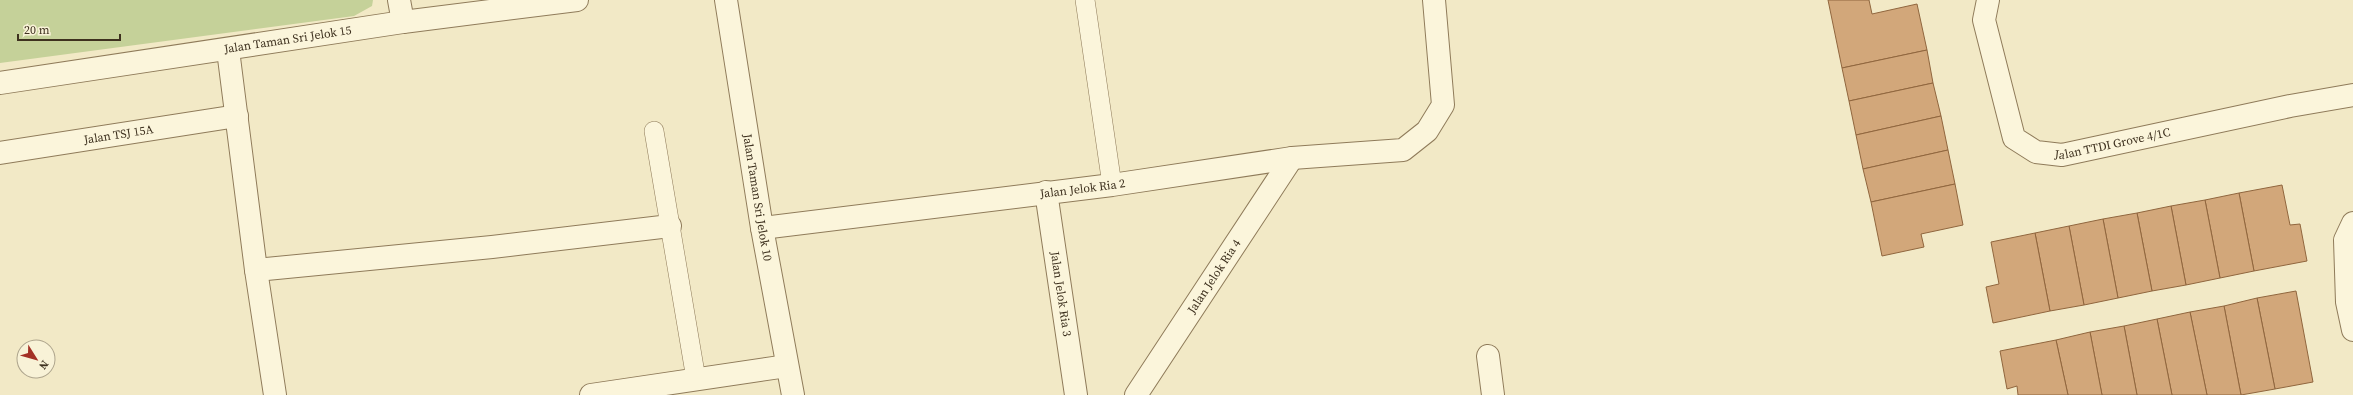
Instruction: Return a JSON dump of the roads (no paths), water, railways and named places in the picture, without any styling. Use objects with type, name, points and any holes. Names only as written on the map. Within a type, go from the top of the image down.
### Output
[{"type":"street","points":[[399,0],[403,22]]},
{"type":"street","name":"Jalan Taman Sri Jelok 15","points":[[0,83],[228,50],[403,22],[577,0]]},
{"type":"street","name":"Jalan Taman Sri Jelok 10","points":[[726,0],[762,228],[793,395]]},
{"type":"street","name":"Jalan Jelok Ria 2","points":[[762,228],[1112,185],[1292,158],[1403,150],[1428,131],[1443,105],[1434,0]]},
{"type":"street","name":"Jalan TTDI Grove 4/1C","points":[[1988,0],[1984,20],[2014,138],[2036,152],[2062,155],[2290,106],[2353,95]]},
{"type":"street","points":[[228,50],[256,270],[275,395]]},
{"type":"street","name":"Jalan TSJ 15A","points":[[0,153],[237,116]]},
{"type":"street","name":"Jalan Jelok Ria 4","points":[[1136,395],[1292,158]]},
{"type":"street","name":"Jalan Jelok Ria 3","points":[[1046,192],[1076,395]]},
{"type":"street","points":[[2353,222],[2345,240],[2349,267],[2347,302],[2353,330]]},
{"type":"street","points":[[256,270],[492,247],[670,226]]},
{"type":"street","points":[[1488,356],[1493,395]]},
{"type":"street","points":[[591,395],[787,366]]},
{"type":"lane","points":[[1085,0],[1112,185]]},
{"type":"lane","points":[[654,131],[696,379]]}]
